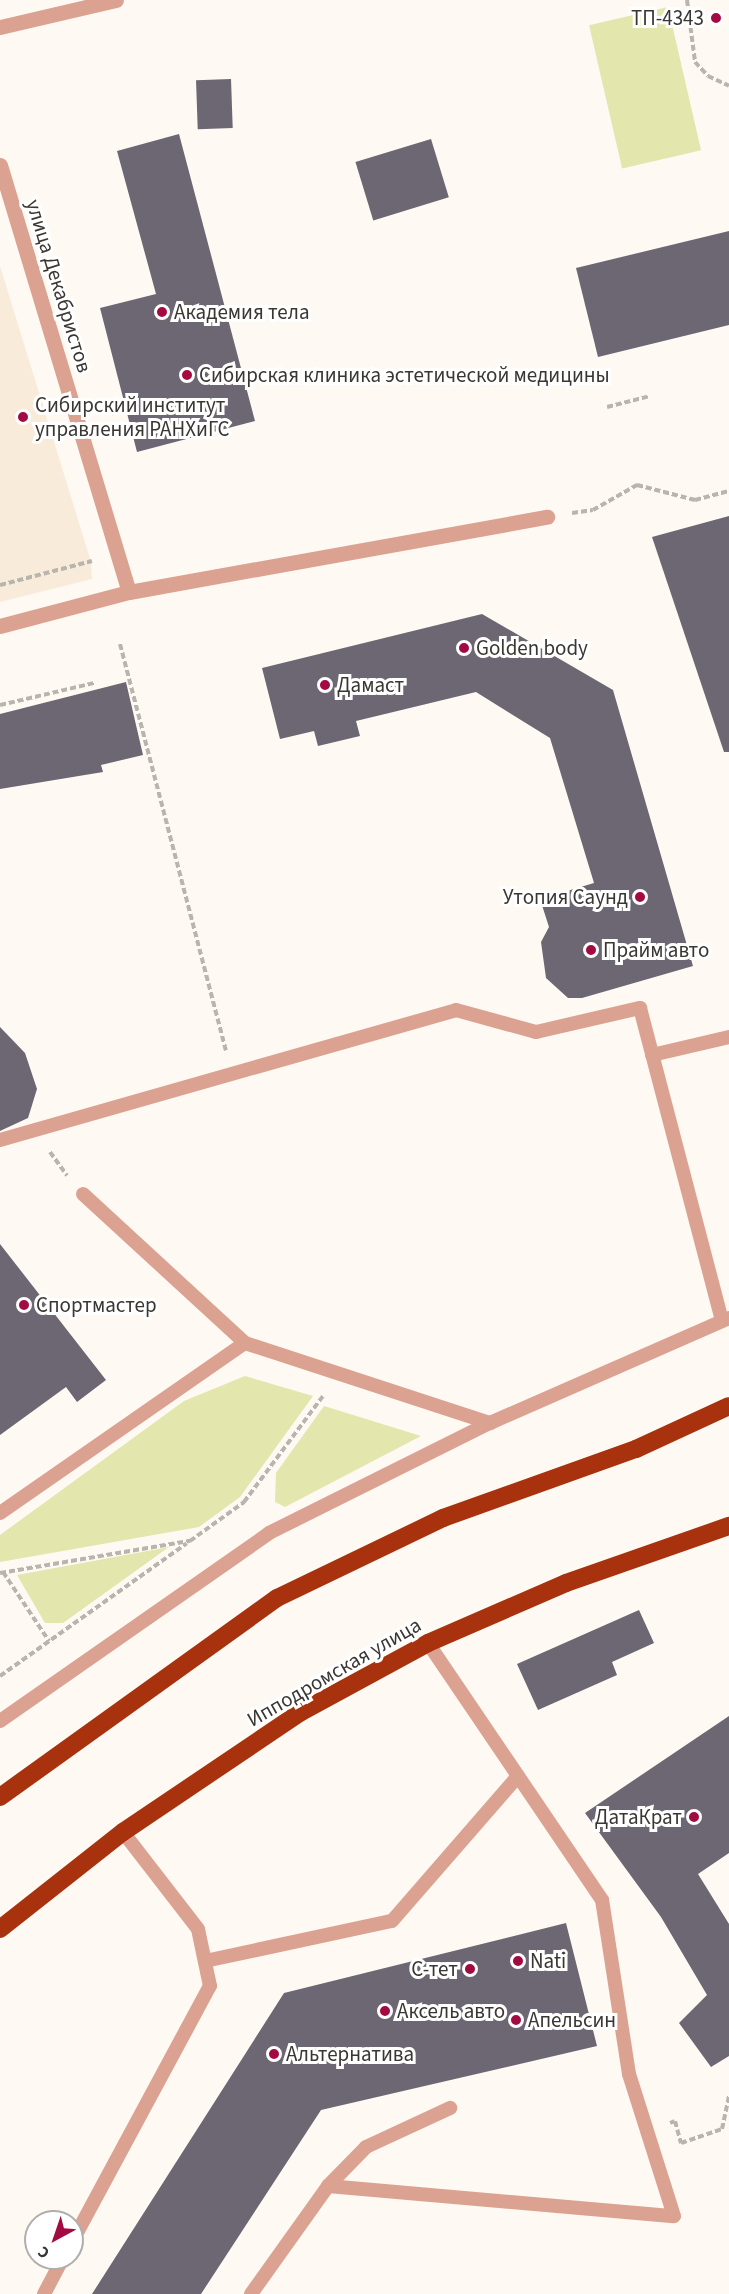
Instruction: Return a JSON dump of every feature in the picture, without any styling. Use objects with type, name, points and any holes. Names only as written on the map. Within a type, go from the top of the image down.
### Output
[{"type":"highway","points":[[0,1797],[277,1598],[443,1518],[636,1449],[729,1406]]},
{"type":"highway","name":"Ипподромская улица","points":[[3,1920],[123,1832],[301,1712],[428,1643],[566,1582],[729,1526]]},
{"type":"street","points":[[0,27],[116,0]]},
{"type":"street","name":"улица Декабристов","points":[[0,165],[129,592]]},
{"type":"street","points":[[0,626],[129,592],[547,517]]},
{"type":"lane","points":[[0,1140],[35,1134],[231,1071],[456,1010],[536,1032],[640,1008],[726,1319],[490,1423],[268,1533],[0,1721]]},
{"type":"lane","points":[[652,1055],[729,1037]]},
{"type":"lane","points":[[83,1194],[245,1343],[338,1376],[490,1423]]},
{"type":"lane","points":[[0,1513],[245,1343]]},
{"type":"lane","points":[[328,2186],[674,2216],[628,2074],[602,1900],[428,1643]]},
{"type":"lane","points":[[205,1961],[392,1921],[518,1776]]},
{"type":"lane","points":[[84,2220],[210,1986],[198,1929],[123,1832]]},
{"type":"lane","points":[[251,2294],[328,2186],[366,2147],[450,2108]]},
{"type":"lane","points":[[44,2294],[57,2270]]},
{"type":"path","points":[[687,0],[695,62],[708,76],[729,86]]},
{"type":"path","points":[[607,407],[650,396]]},
{"type":"path","points":[[547,517],[593,510],[637,485],[695,500],[729,491]]},
{"type":"path","points":[[0,585],[91,562],[107,518]]},
{"type":"path","points":[[120,644],[231,1071]]},
{"type":"path","points":[[0,705],[94,683]]},
{"type":"path","points":[[35,1134],[83,1194]]},
{"type":"path","points":[[0,1676],[244,1502],[338,1376]]},
{"type":"path","points":[[49,1641],[1,1572],[190,1541]]},
{"type":"path","points":[[675,2121],[681,2143],[722,2129],[729,2096]]},
{"type":"shaded area","name":"Сибирский институт управления РАНХиГС","points":[[0,266],[91,562],[92,579],[0,602]]},
{"type":"green space","points":[[668,7],[701,150],[622,168],[589,25]]},
{"type":"green space","points":[[245,1376],[313,1396],[240,1497],[199,1527],[0,1562],[0,1535],[184,1401]]},
{"type":"green space","points":[[324,1406],[421,1436],[285,1507],[275,1502],[276,1473]]},
{"type":"green space","points":[[169,1547],[63,1623],[45,1623],[17,1575]]},
{"type":"building","points":[[231,79],[233,128],[198,129],[196,80]]},
{"type":"building","points":[[179,134],[255,421],[137,452],[100,308],[156,294],[117,151]]},
{"type":"building","points":[[431,139],[449,197],[373,220],[355,162]]},
{"type":"building","points":[[729,231],[729,325],[598,357],[576,268]]},
{"type":"building","points":[[729,516],[729,752],[724,752],[652,537]]},
{"type":"building","points":[[482,614],[613,690],[693,966],[582,998],[568,998],[546,978],[541,942],[549,927],[540,899],[594,883],[550,738],[476,692],[356,721],[360,736],[318,746],[314,731],[280,739],[262,668]]},
{"type":"building","points":[[126,682],[143,755],[101,765],[103,772],[0,789],[0,714]]},
{"type":"building","points":[[0,1027],[25,1053],[37,1089],[28,1118],[0,1131]]},
{"type":"building","name":"Спортмастер","points":[[0,1244],[106,1380],[77,1402],[66,1387],[0,1435]]},
{"type":"building","points":[[639,1610],[654,1643],[612,1662],[617,1675],[538,1710],[517,1664]]},
{"type":"building","points":[[729,1716],[729,1853],[698,1874],[729,1924],[729,2056],[711,2067],[679,2023],[707,1995],[661,1917],[585,1813]]},
{"type":"building","points":[[566,1923],[597,2046],[321,2110],[201,2294],[92,2294],[284,1993]]},
{"type":"place","name":"ТП-4343","points":[[716,18]]},
{"type":"place","name":"Академия тела","points":[[162,312]]},
{"type":"place","name":"Сибирская клиника эстетической медицины","points":[[187,375]]},
{"type":"place","name":"Сибирский институт управления РАНХиГС","points":[[23,417]]},
{"type":"place","name":"Golden body","points":[[464,648]]},
{"type":"place","name":"Дамаст","points":[[325,685]]},
{"type":"place","name":"Утопия Саунд","points":[[640,897]]},
{"type":"place","name":"Прайм авто","points":[[591,950]]},
{"type":"place","name":"Спортмастер","points":[[24,1305]]},
{"type":"place","name":"ДатаКрат","points":[[694,1817]]},
{"type":"place","name":"Nati","points":[[518,1961]]},
{"type":"place","name":"С-тет","points":[[470,1969]]},
{"type":"place","name":"Аксель авто","points":[[385,2011]]},
{"type":"place","name":"Апельсин","points":[[516,2020]]},
{"type":"place","name":"Альтернатива","points":[[274,2054]]}]
